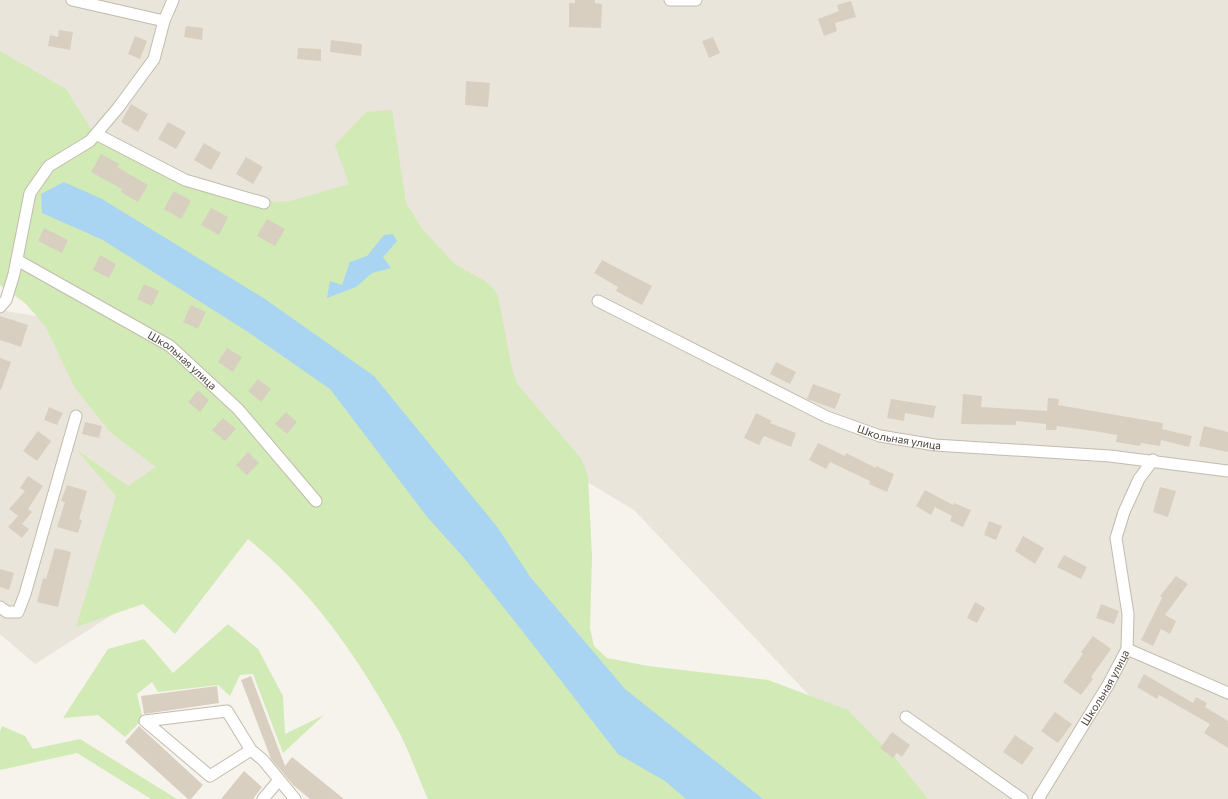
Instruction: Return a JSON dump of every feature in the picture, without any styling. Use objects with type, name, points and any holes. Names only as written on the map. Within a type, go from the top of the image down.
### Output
[{"type":"street","points":[[72,0],[164,21]]},
{"type":"street","points":[[0,307],[6,300],[17,260],[30,193],[49,166],[90,141],[154,59],[164,21],[173,0]]},
{"type":"street","points":[[670,0],[696,0]]},
{"type":"street","points":[[96,134],[185,180],[264,203]]},
{"type":"street","name":"Школьная улица","points":[[17,260],[170,346],[238,409],[316,501]]},
{"type":"street","name":"Школьная улица","points":[[598,301],[827,418],[880,436],[935,444],[1153,460],[1228,471]]},
{"type":"street","points":[[0,607],[8,612],[18,612],[26,594],[76,416]]},
{"type":"street","points":[[1127,649],[1128,614],[1116,538],[1127,505],[1139,479],[1153,460]]},
{"type":"street","name":"Школьная улица","points":[[1038,799],[1108,684],[1127,649],[1228,693]]},
{"type":"street","points":[[250,750],[210,776],[145,721],[227,711],[250,750],[263,760],[295,799]]},
{"type":"street","points":[[906,717],[1022,799]]},
{"type":"street","points":[[263,799],[279,780]]},
{"type":"shaded area","points":[[0,0],[1228,0],[1228,799],[907,799],[634,510],[244,278],[0,109]]},
{"type":"shaded area","points":[[0,310],[41,317],[162,446],[115,613],[35,664],[0,634]]},
{"type":"green space","points":[[0,51],[66,89],[98,140],[213,185],[276,202],[290,201],[349,184],[335,145],[366,112],[392,110],[406,203],[423,230],[456,265],[485,281],[493,288],[498,296],[512,369],[518,385],[580,457],[585,467],[588,477],[592,556],[590,628],[594,646],[607,658],[648,666],[768,680],[848,710],[895,758],[928,799],[428,799],[399,732],[384,705],[351,653],[314,603],[271,559],[248,539],[175,634],[143,604],[76,627],[116,496],[77,450],[128,486],[156,467],[110,432],[75,388],[45,326],[25,303],[0,285]]},
{"type":"green space","points":[[228,624],[258,649],[283,696],[285,734],[324,715],[283,753],[253,674],[240,675],[230,696],[218,685],[158,692],[152,682],[137,694],[143,719],[125,737],[98,715],[63,718],[108,649],[144,639],[173,673]]},
{"type":"green space","points":[[2,726],[25,736],[33,749],[80,739],[177,799],[151,799],[77,753],[0,770],[0,731]]},
{"type":"water","points":[[64,182],[102,199],[265,299],[374,376],[498,528],[531,578],[625,689],[763,799],[686,799],[665,781],[618,754],[465,559],[428,518],[330,389],[248,332],[103,240],[42,213],[41,194]]},
{"type":"water","points":[[393,234],[397,241],[383,257],[391,268],[372,273],[356,287],[327,298],[330,281],[342,285],[350,262],[367,256],[384,235]]},
{"type":"building","points":[[575,0],[595,0],[595,3],[602,4],[601,28],[569,27],[569,3],[575,3]]},
{"type":"building","points":[[851,1],[856,17],[835,23],[837,31],[824,36],[818,19],[839,11],[837,5]]},
{"type":"building","points":[[186,26],[203,28],[202,40],[184,37]]},
{"type":"building","points":[[59,30],[73,32],[70,50],[48,46],[50,35],[58,37]]},
{"type":"building","points":[[135,36],[147,41],[140,59],[128,54]]},
{"type":"building","points":[[713,37],[720,53],[709,58],[702,41]]},
{"type":"building","points":[[331,40],[362,44],[361,56],[330,52]]},
{"type":"building","points":[[298,48],[321,49],[321,61],[297,59]]},
{"type":"building","points":[[466,81],[490,83],[488,107],[465,105]]},
{"type":"building","points":[[131,104],[148,114],[138,132],[121,122]]},
{"type":"building","points":[[168,122],[186,132],[176,149],[158,139]]},
{"type":"building","points":[[204,143],[221,153],[211,170],[194,160]]},
{"type":"building","points":[[101,154],[119,164],[117,167],[148,185],[138,202],[121,192],[122,189],[91,172]]},
{"type":"building","points":[[246,157],[263,167],[253,184],[236,174]]},
{"type":"building","points":[[174,191],[191,201],[181,219],[164,209]]},
{"type":"building","points":[[211,208],[228,217],[219,235],[201,225]]},
{"type":"building","points":[[267,219],[285,229],[275,246],[257,236]]},
{"type":"building","points":[[44,228],[68,240],[62,253],[38,241]]},
{"type":"building","points":[[100,255],[116,264],[109,278],[93,270]]},
{"type":"building","points":[[602,260],[652,286],[642,305],[616,291],[618,287],[594,273]]},
{"type":"building","points":[[144,284],[159,291],[152,306],[137,299]]},
{"type":"building","points":[[191,305],[206,312],[198,329],[183,322]]},
{"type":"building","points":[[0,316],[28,325],[21,347],[0,340]]},
{"type":"building","points":[[227,348],[242,357],[233,372],[218,362]]},
{"type":"building","points":[[0,358],[11,362],[1,390],[0,389]]},
{"type":"building","points":[[776,362],[796,372],[790,384],[770,374]]},
{"type":"building","points":[[258,379],[271,389],[261,402],[248,391]]},
{"type":"building","points":[[813,384],[841,394],[835,409],[807,399]]},
{"type":"building","points":[[198,390],[209,400],[200,412],[188,402]]},
{"type":"building","points":[[963,394],[982,396],[981,407],[1047,411],[1048,398],[1059,399],[1058,405],[1163,423],[1162,429],[1192,436],[1189,447],[1161,440],[1160,446],[1141,443],[1140,446],[1116,442],[1117,435],[1094,431],[1057,426],[1056,430],[1046,430],[1046,424],[1016,421],[1016,425],[961,424]]},
{"type":"building","points":[[891,399],[936,406],[933,418],[905,413],[904,421],[887,418]]},
{"type":"building","points":[[49,407],[63,413],[57,425],[44,420]]},
{"type":"building","points":[[286,412],[297,422],[287,434],[275,424]]},
{"type":"building","points":[[756,413],[772,421],[770,423],[796,433],[791,447],[764,436],[759,445],[744,438]]},
{"type":"building","points":[[223,418],[236,429],[225,441],[212,430]]},
{"type":"building","points":[[85,422],[102,426],[99,438],[82,434]]},
{"type":"building","points":[[1204,426],[1228,432],[1228,452],[1199,446]]},
{"type":"building","points":[[38,431],[51,441],[37,461],[23,451]]},
{"type":"building","points":[[818,443],[845,456],[846,453],[876,468],[876,466],[894,474],[887,492],[869,484],[870,481],[830,462],[826,469],[809,460]]},
{"type":"building","points":[[248,452],[259,463],[247,475],[236,465]]},
{"type":"building","points":[[28,476],[43,486],[28,509],[32,512],[22,524],[29,529],[22,538],[8,527],[18,516],[9,509],[25,491],[20,488]]},
{"type":"building","points":[[67,485],[87,491],[79,519],[82,520],[78,533],[57,527],[65,502],[61,501]]},
{"type":"building","points":[[1160,487],[1176,491],[1168,517],[1153,512]]},
{"type":"building","points":[[925,490],[953,505],[954,503],[971,510],[963,527],[950,521],[952,516],[935,507],[931,515],[916,506]]},
{"type":"building","points":[[989,521],[1002,526],[996,540],[984,535]]},
{"type":"building","points":[[1023,536],[1044,548],[1035,564],[1015,551]]},
{"type":"building","points":[[55,548],[71,552],[58,607],[37,602],[43,578],[46,579]]},
{"type":"building","points":[[1064,555],[1087,567],[1081,579],[1057,567]]},
{"type":"building","points":[[0,569],[14,573],[9,590],[0,587]]},
{"type":"building","points":[[1176,576],[1188,584],[1165,615],[1176,621],[1170,634],[1161,629],[1153,646],[1141,640],[1162,598],[1160,596]]},
{"type":"building","points":[[975,602],[985,608],[977,623],[967,618]]},
{"type":"building","points":[[1101,604],[1119,611],[1114,624],[1096,618]]},
{"type":"building","points":[[1093,636],[1111,649],[1091,677],[1093,679],[1081,695],[1063,682],[1083,654],[1081,652]]},
{"type":"building","points":[[1144,674],[1193,703],[1196,697],[1207,703],[1205,707],[1228,721],[1228,748],[1204,733],[1210,724],[1159,695],[1157,699],[1137,687]]},
{"type":"building","points":[[251,676],[285,766],[292,757],[344,799],[310,799],[293,785],[271,759],[241,680]]},
{"type":"building","points":[[217,686],[219,703],[144,714],[141,696]]},
{"type":"building","points":[[1055,712],[1072,724],[1058,743],[1041,731]]},
{"type":"building","points":[[139,726],[203,785],[191,799],[188,799],[125,742]]},
{"type":"building","points":[[892,732],[910,745],[902,757],[897,753],[893,758],[880,748]]},
{"type":"building","points":[[1015,735],[1034,748],[1022,765],[1003,752]]},
{"type":"building","points":[[244,771],[262,787],[253,799],[221,799]]}]
